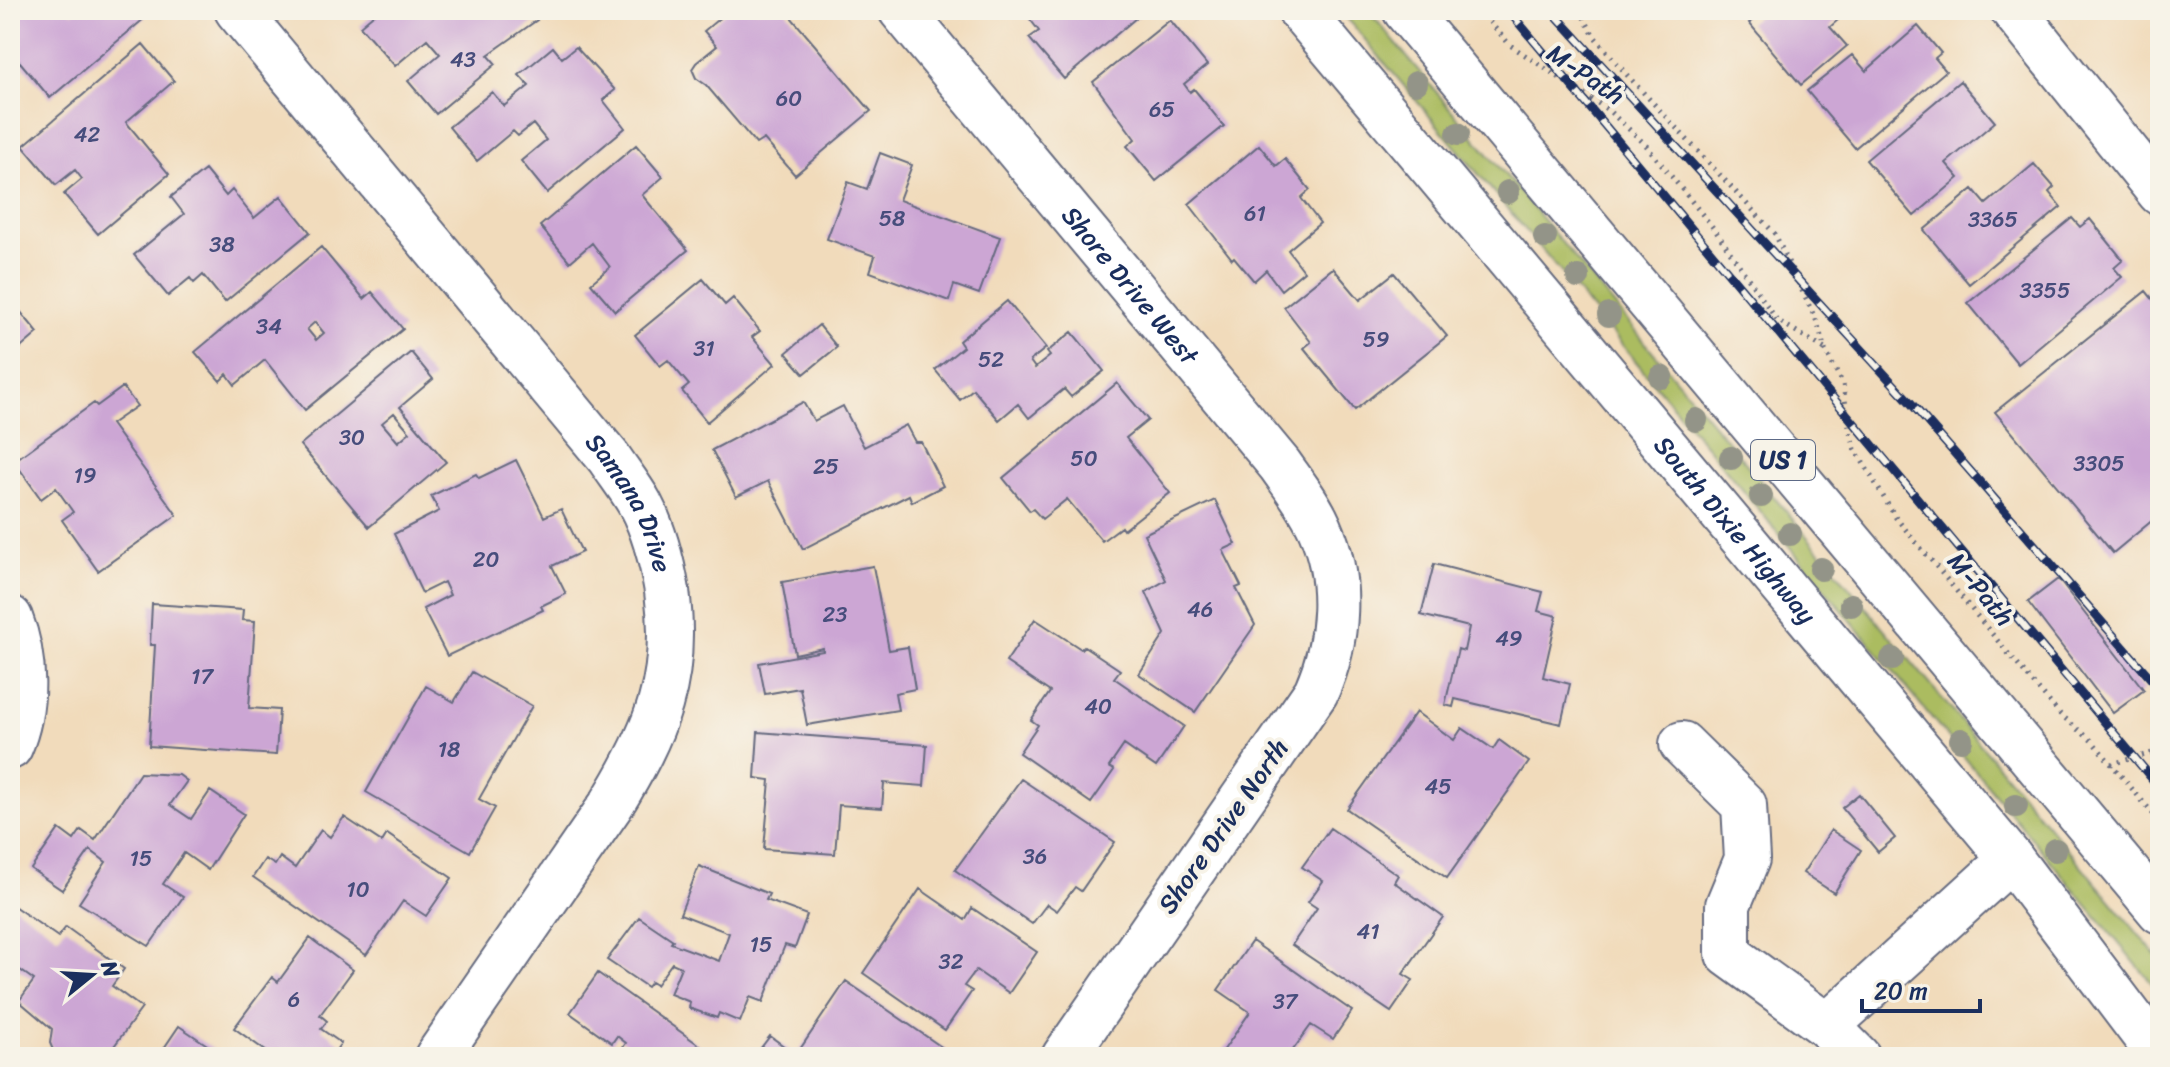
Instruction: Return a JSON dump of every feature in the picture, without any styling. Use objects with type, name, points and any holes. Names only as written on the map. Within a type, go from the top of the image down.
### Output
[{"type":"main road","name":"Samana Drive","points":[[237,10],[609,458],[640,505],[664,572],[672,650],[666,688],[653,729],[611,805],[437,1057]]},
{"type":"main road","name":"Shore Drive West","points":[[901,10],[1280,465],[1320,527],[1333,577]]},
{"type":"main road","name":"South Dixie Highway","points":[[1300,10],[2011,859],[2160,1056]]},
{"type":"main road","name":"US 1","points":[[1405,10],[2160,911]]},
{"type":"main road","points":[[2013,10],[2160,193]]},
{"type":"main road","name":"Shore Drive North","points":[[1064,1057],[1316,692],[1326,670],[1332,644],[1336,605],[1333,577]]},
{"type":"main road","points":[[10,618],[19,649],[23,705],[10,747]]},
{"type":"main road","points":[[1682,744],[1744,805],[1747,859],[1728,905],[1728,954],[1827,1026],[1858,1057]]},
{"type":"main road","points":[[1827,1026],[2011,859]]},
{"type":"path","name":"M-Path","points":[[1479,10],[1510,45],[1608,110],[1645,144],[1715,230],[1777,320],[1825,350]]},
{"type":"path","name":"M-Path","points":[[1580,10],[1594,36],[1627,75],[1775,234],[1843,384],[1855,449],[1896,518],[2041,693],[2092,741],[2160,822]]},
{"type":"path","points":[[2111,764],[2160,751]]},
{"type":"green space","points":[[1340,10],[1368,10],[2160,960],[2160,993],[1604,323]]},
{"type":"building","points":[[10,10],[70,10],[72,13],[76,10],[138,10],[145,18],[50,98],[20,62],[10,70]]},
{"type":"building","points":[[379,10],[529,10],[537,20],[488,55],[496,64],[436,114],[408,81],[440,54],[427,39],[395,66],[360,26]]},
{"type":"building","points":[[729,10],[785,10],[871,111],[795,175],[764,139],[756,144],[706,85],[696,78],[692,69],[717,46],[704,31]]},
{"type":"building","points":[[1023,10],[1143,12],[1064,79],[1029,38],[1039,31]]},
{"type":"building","points":[[1765,10],[1849,10],[1830,27],[1847,46],[1801,85],[1749,23]]},
{"type":"building","points":[[1170,20],[1207,65],[1184,84],[1190,92],[1194,89],[1224,126],[1156,181],[1127,146],[1135,139],[1093,82]]},
{"type":"building","points":[[1918,26],[1941,53],[1935,58],[1946,71],[1855,148],[1807,91],[1852,55],[1866,71]]},
{"type":"building","points":[[143,44],[174,81],[126,122],[169,174],[98,234],[64,194],[82,179],[75,170],[56,185],[23,146]]},
{"type":"building","points":[[553,47],[562,58],[576,47],[615,90],[603,100],[625,128],[547,193],[521,161],[546,140],[533,124],[518,136],[513,131],[477,161],[449,127],[492,92],[504,106],[529,86],[519,75]]},
{"type":"building","points":[[1960,81],[1995,122],[1946,163],[1959,178],[1914,216],[1866,160]]},
{"type":"building","points":[[636,145],[663,177],[642,195],[688,250],[615,311],[591,283],[610,267],[592,243],[570,262],[540,226]]},
{"type":"building","points":[[1259,145],[1276,166],[1285,159],[1310,190],[1301,198],[1320,223],[1288,250],[1304,271],[1281,290],[1266,270],[1254,281],[1234,257],[1232,259],[1189,204]]},
{"type":"building","points":[[880,153],[912,165],[899,200],[1000,237],[979,294],[954,285],[949,301],[870,272],[875,256],[827,239],[848,182],[867,189]]},
{"type":"building","points":[[2034,164],[2054,187],[2049,192],[2061,207],[1969,284],[1924,230],[1973,189],[1986,204]]},
{"type":"building","points":[[205,170],[226,196],[232,190],[254,218],[281,196],[310,232],[225,302],[203,275],[194,283],[190,278],[168,296],[134,255],[184,214],[171,197]]},
{"type":"building","points":[[2072,218],[2080,227],[2090,219],[2123,260],[2114,268],[2122,277],[2018,364],[1968,303]]},
{"type":"building","points":[[321,247],[364,299],[372,292],[403,329],[305,410],[265,360],[235,385],[227,374],[220,381],[195,352]],"holes":[[[315,322],[324,333],[316,340],[307,329]]]},
{"type":"building","points":[[1333,268],[1360,300],[1394,273],[1447,336],[1355,410],[1304,348],[1311,342],[1284,307]]},
{"type":"building","points":[[703,279],[725,305],[733,298],[760,331],[752,337],[775,364],[707,422],[682,391],[689,385],[668,360],[660,366],[635,335]]},
{"type":"building","points":[[2146,291],[2160,308],[2160,514],[2113,553],[1995,412]]},
{"type":"building","points":[[10,299],[38,333],[10,357]]},
{"type":"building","points":[[1007,301],[1046,348],[1030,361],[1035,368],[1050,356],[1047,352],[1072,332],[1104,371],[1071,397],[1064,389],[1029,418],[1018,404],[999,420],[973,389],[960,400],[935,370],[963,347],[959,341]]},
{"type":"building","points":[[819,325],[837,347],[804,374],[786,353]]},
{"type":"building","points":[[411,352],[433,379],[400,407],[446,462],[369,527],[300,445]],"holes":[[[394,413],[410,432],[398,442],[382,423]]]},
{"type":"building","points":[[1117,383],[1148,420],[1126,438],[1170,493],[1123,530],[1121,527],[1102,541],[1067,499],[1042,519],[1033,509],[1030,511],[1003,478]]},
{"type":"building","points":[[123,387],[137,406],[111,424],[177,515],[98,571],[62,520],[73,512],[56,488],[41,499],[14,461],[94,403],[97,406]]},
{"type":"building","points":[[803,402],[814,421],[843,406],[864,447],[906,425],[915,442],[921,442],[943,486],[912,502],[909,495],[803,549],[768,481],[736,497],[712,450]]},
{"type":"building","points":[[516,460],[544,517],[561,509],[582,552],[552,566],[566,594],[541,606],[543,610],[447,656],[423,609],[450,595],[444,582],[422,593],[394,534],[439,511],[431,496],[476,474],[479,478]]},
{"type":"building","points":[[1215,500],[1236,544],[1223,550],[1241,586],[1236,588],[1255,625],[1195,712],[1139,674],[1165,634],[1146,592],[1166,580],[1144,534]]},
{"type":"building","points":[[1434,564],[1543,592],[1538,611],[1557,616],[1543,677],[1570,684],[1561,724],[1455,699],[1453,707],[1445,705],[1458,649],[1464,651],[1469,627],[1421,615]]},
{"type":"building","points":[[873,566],[889,650],[908,647],[915,689],[895,693],[898,710],[807,725],[800,688],[765,694],[759,663],[823,651],[823,648],[795,654],[782,582]]},
{"type":"building","points":[[2058,579],[2144,690],[2113,713],[2028,602]]},
{"type":"building","points":[[152,604],[243,610],[242,620],[255,621],[249,708],[279,710],[276,755],[149,746],[155,645],[150,645]]},
{"type":"building","points":[[1035,619],[1120,670],[1114,678],[1184,726],[1156,767],[1124,745],[1109,767],[1114,770],[1091,803],[1019,753],[1038,725],[1031,720],[1050,692],[1006,662]]},
{"type":"building","points":[[472,672],[532,706],[479,799],[495,808],[470,852],[366,792],[426,686],[454,702]]},
{"type":"building","points":[[1416,712],[1454,740],[1462,728],[1493,749],[1499,740],[1529,762],[1447,878],[1347,809]]},
{"type":"building","points":[[758,732],[927,745],[924,786],[884,783],[882,808],[839,805],[835,854],[764,849],[770,780],[755,778]]},
{"type":"building","points":[[140,773],[179,775],[187,781],[170,805],[191,819],[210,791],[244,814],[208,870],[184,853],[163,884],[183,897],[149,946],[79,903],[106,862],[90,850],[62,890],[31,869],[59,829],[74,840],[81,830],[95,840]]},
{"type":"building","points":[[1021,779],[1115,842],[1081,891],[1075,887],[1057,911],[1047,904],[1032,924],[955,870]]},
{"type":"building","points":[[1859,794],[1895,838],[1878,852],[1842,808]]},
{"type":"building","points":[[344,817],[382,842],[387,834],[452,878],[426,916],[403,901],[366,955],[253,877],[265,859],[275,865],[280,857],[295,868],[321,830],[330,837]]},
{"type":"building","points":[[1330,828],[1398,875],[1394,882],[1443,917],[1403,974],[1413,980],[1391,1012],[1292,945],[1317,908],[1308,902],[1323,881],[1302,867]]},
{"type":"building","points":[[1831,830],[1861,850],[1834,893],[1803,873]]},
{"type":"building","points":[[699,866],[769,894],[766,900],[807,915],[795,948],[785,945],[763,1002],[750,997],[740,1022],[719,1013],[717,1018],[689,1008],[690,1002],[670,994],[681,967],[672,963],[656,985],[651,982],[647,987],[607,960],[639,917],[673,940],[671,943],[719,961],[729,933],[680,914]]},
{"type":"building","points":[[920,889],[965,920],[972,908],[1037,952],[1009,993],[976,970],[964,986],[972,991],[945,1030],[863,973]]},
{"type":"building","points":[[11,904],[58,937],[66,927],[124,969],[112,986],[142,1008],[106,1057],[56,1057],[50,1043],[52,1029],[19,1001],[34,980],[13,965],[10,968]]},
{"type":"building","points":[[310,938],[353,970],[320,1015],[327,1021],[321,1029],[341,1043],[331,1057],[274,1057],[234,1028],[272,977],[278,982]]},
{"type":"building","points":[[1252,941],[1352,1011],[1333,1039],[1311,1025],[1293,1050],[1303,1057],[1219,1057],[1250,1012],[1218,990]]},
{"type":"building","points":[[598,973],[716,1057],[611,1057],[614,1052],[618,1055],[626,1043],[617,1036],[612,1043],[570,1013]]},
{"type":"building","points":[[846,981],[956,1057],[754,1057],[770,1036],[796,1055]]},
{"type":"building","points":[[179,1026],[225,1057],[158,1057]]},
{"type":"railway","points":[[1508,10],[2160,788]]},
{"type":"railway","points":[[1551,10],[1910,402],[2160,689]]}]
